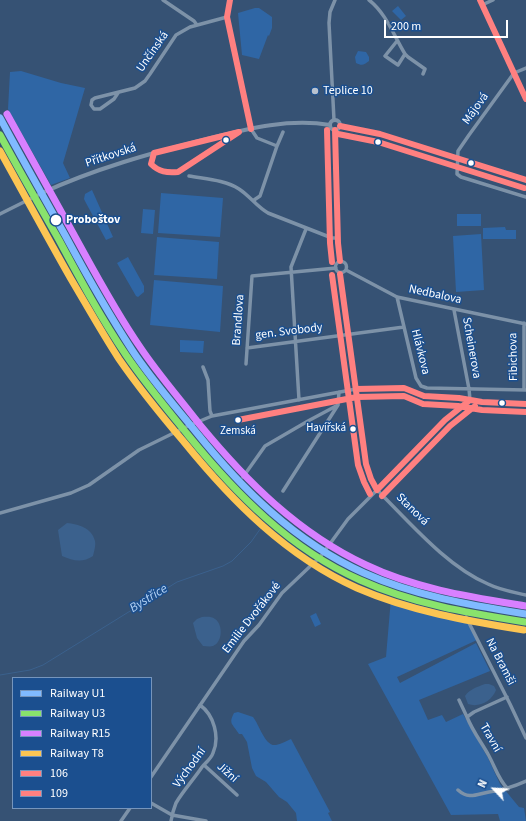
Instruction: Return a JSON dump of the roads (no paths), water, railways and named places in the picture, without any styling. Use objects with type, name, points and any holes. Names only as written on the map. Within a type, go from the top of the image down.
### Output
[{"type":"street","points":[[163,0],[194,21],[197,25]]},
{"type":"street","points":[[230,0],[227,17],[233,51],[251,129],[257,138],[277,146]]},
{"type":"street","points":[[335,0],[330,12],[329,23],[334,120],[330,124],[331,128],[335,130],[340,261],[336,268]]},
{"type":"street","points":[[368,0],[380,12],[405,54],[425,69],[422,74]]},
{"type":"street","points":[[480,0],[526,99]]},
{"type":"street","points":[[482,5],[493,0]]},
{"type":"street","name":"Unčínská","points":[[118,93],[114,99],[100,110],[94,109],[91,105],[92,100],[95,98],[135,88],[145,81],[176,35],[190,26],[227,17]]},
{"type":"street","points":[[397,41],[386,56],[398,65],[405,54]]},
{"type":"street","points":[[514,73],[526,68]]},
{"type":"street","name":"Májová","points":[[457,158],[458,151],[514,73]]},
{"type":"street","points":[[334,120],[339,122],[340,126],[380,134],[526,180]]},
{"type":"street","name":"Přítkovská","points":[[42,193],[101,170],[154,153],[251,129],[295,123],[330,124]]},
{"type":"street","points":[[335,130],[340,126]]},
{"type":"street","points":[[254,200],[260,196],[283,132]]},
{"type":"street","points":[[0,137],[34,196]]},
{"type":"street","points":[[457,158],[457,174],[526,197]]},
{"type":"street","points":[[188,176],[231,185],[238,188],[254,200],[264,211],[332,238],[338,238]]},
{"type":"street","points":[[0,214],[42,193]]},
{"type":"street","points":[[299,400],[292,267],[306,228]]},
{"type":"street","points":[[336,268],[340,274],[346,270],[345,264],[340,261]]},
{"type":"street","points":[[292,272],[336,268]]},
{"type":"street","name":"Nedbalova","points":[[346,270],[397,297],[454,310],[525,323]]},
{"type":"street","name":"Brandlova","points":[[246,364],[252,276],[292,272]]},
{"type":"street","name":"Stanová","points":[[340,274],[366,464],[371,479],[377,490],[452,562],[472,576],[489,585],[525,594]]},
{"type":"street","name":"Hlávkova","points":[[397,297],[416,378],[421,386],[427,388],[469,389]]},
{"type":"street","name":"Scheinerova","points":[[454,310],[470,400]]},
{"type":"street","name":"Fibichova","points":[[525,323],[525,390]]},
{"type":"street","name":"gen. Svobody","points":[[247,348],[404,327]]},
{"type":"street","points":[[203,367],[208,380],[210,411],[212,416]]},
{"type":"street","points":[[0,513],[71,493],[88,485],[139,450],[212,416],[356,389],[404,388],[424,396],[526,404]]},
{"type":"street","points":[[469,389],[525,390]]},
{"type":"street","points":[[283,491],[338,405],[339,392]]},
{"type":"street","name":"Emilie Dvořákové","points":[[152,776],[244,641],[259,625],[275,601],[317,560],[348,519],[445,420],[458,408],[470,400]]},
{"type":"street","points":[[243,477],[265,446],[338,405]]},
{"type":"street","name":"Na Bramši","points":[[466,617],[526,738]]},
{"type":"street","name":"Travní","points":[[467,718],[474,712],[507,697]]},
{"type":"street","name":"Travní","points":[[459,700],[475,734],[489,755],[503,783],[508,789]]},
{"type":"street","name":"Východní","points":[[171,821],[176,803],[204,765],[211,758],[216,744],[216,731],[206,709],[200,705]]},
{"type":"street","name":"Jižní","points":[[204,765],[237,795]]},
{"type":"street","points":[[458,790],[466,795],[477,796],[508,789],[526,781]]},
{"type":"street","points":[[152,803],[172,815],[206,821]]},
{"type":"street","points":[[121,821],[129,809]]},
{"type":"waterway","name":"Bystřice","points":[[0,675],[30,670],[43,665],[177,582],[223,566],[232,561],[251,542],[280,501]]},
{"type":"rail line","name":"R15","points":[[7,114],[105,291],[131,333],[154,367],[200,425],[255,486],[296,522],[318,538],[366,565],[424,586],[526,606]]},
{"type":"rail line","name":"U1","points":[[0,118],[89,279],[139,361],[232,474],[271,512],[315,546],[364,573],[383,581],[444,599],[526,614]]},
{"type":"rail line","name":"U3","points":[[0,135],[91,298],[126,355],[156,396],[206,457],[245,499],[287,536],[310,553],[360,580],[400,595],[441,607],[525,622]]},
{"type":"rail line","name":"T8","points":[[0,151],[71,279],[119,359],[150,401],[202,464],[241,506],[262,525],[307,560],[331,575],[357,588],[418,609],[481,623],[524,630]]},
{"type":"place","name":"Teplice 10","points":[[315,91]]},
{"type":"place","name":"Proboštov","points":[[56,220]]},
{"type":"place","name":"Zemská","points":[[238,420]]},
{"type":"place","name":"Havířská","points":[[353,429]]}]
